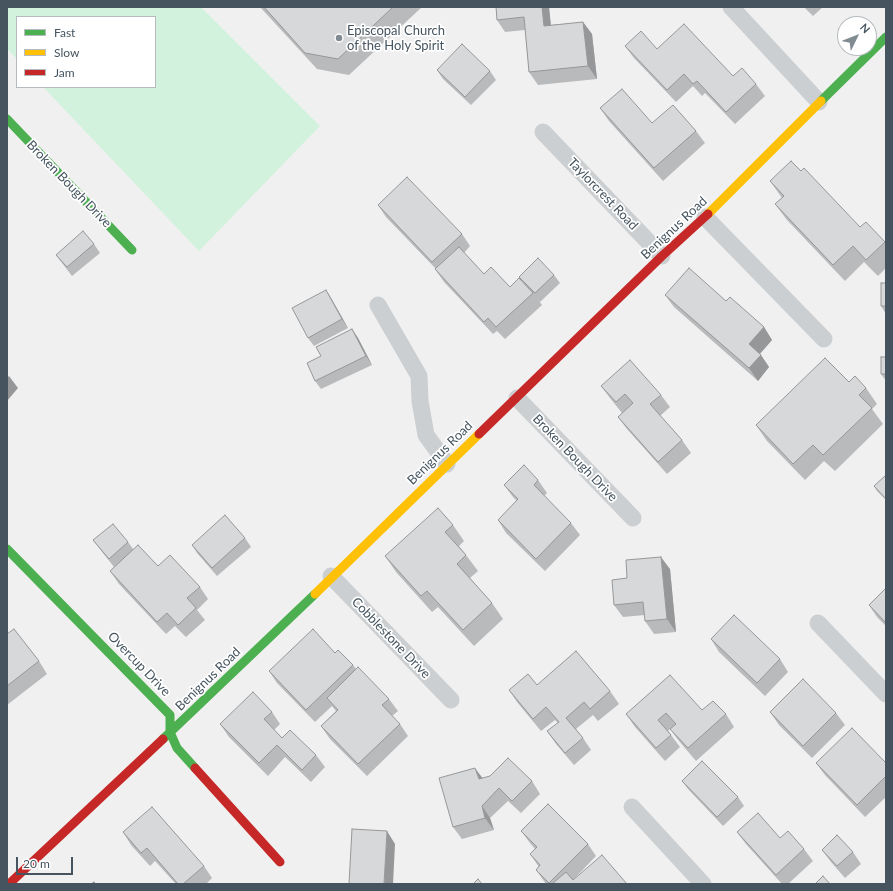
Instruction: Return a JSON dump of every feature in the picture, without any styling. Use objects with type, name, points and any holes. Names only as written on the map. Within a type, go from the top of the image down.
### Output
[{"type":"street","points":[[732,7],[819,102]]},
{"type":"street","name":"Benignus Road","points":[[9,884],[273,635],[331,576],[662,256],[705,217],[886,37]]},
{"type":"street","name":"Broken Bough Drive","points":[[7,119],[132,250]]},
{"type":"street","name":"Taylorcrest Road","points":[[543,132],[662,256]]},
{"type":"street","points":[[705,217],[824,339]]},
{"type":"street","points":[[378,305],[419,376],[420,401],[426,435],[447,464]]},
{"type":"street","name":"Broken Bough Drive","points":[[516,398],[633,518]]},
{"type":"street","name":"Overcup Drive","points":[[7,549],[170,715],[170,732],[177,748],[280,862]]},
{"type":"street","name":"Cobblestone Drive","points":[[331,576],[450,700]]},
{"type":"street","points":[[818,623],[886,694]]},
{"type":"street","points":[[632,807],[703,884]]},
{"type":"green space","points":[[7,7],[201,7],[320,126],[199,251],[44,88],[156,88],[156,16],[16,16],[16,58],[7,49]]},
{"type":"building","name":"Episcopal Church of the Holy Spirit","points":[[264,7],[393,7],[338,59],[305,53]]},
{"type":"building","points":[[496,7],[542,7],[544,26],[583,22],[588,66],[529,72],[524,17],[497,20]]},
{"type":"building","points":[[684,24],[733,76],[742,68],[756,84],[726,112],[697,81],[693,84],[684,74],[667,90],[625,46],[641,31],[657,49]]},
{"type":"building","points":[[462,44],[490,71],[465,97],[437,70]]},
{"type":"building","points":[[622,89],[652,123],[673,105],[696,131],[654,168],[600,108]]},
{"type":"building","points":[[791,161],[801,171],[804,168],[860,227],[866,222],[885,242],[866,260],[853,246],[833,265],[775,204],[784,196],[770,181]]},
{"type":"building","points":[[407,177],[462,234],[432,262],[378,205]]},
{"type":"building","points":[[83,231],[94,244],[67,267],[56,255]]},
{"type":"building","points":[[459,247],[484,274],[491,267],[510,287],[519,278],[533,293],[496,327],[488,318],[484,322],[435,269]]},
{"type":"building","points":[[538,258],[554,275],[535,293],[519,277]]},
{"type":"building","points":[[689,268],[726,301],[730,297],[764,327],[749,344],[761,355],[749,368],[665,295]]},
{"type":"building","points":[[881,283],[886,283],[886,306],[881,306]]},
{"type":"building","points":[[326,290],[342,319],[308,338],[292,308]]},
{"type":"building","points":[[352,329],[366,356],[315,381],[307,363],[321,356],[316,347]]},
{"type":"building","points":[[881,357],[886,357],[886,374],[881,374]]},
{"type":"building","points":[[825,358],[849,382],[855,376],[866,388],[859,395],[872,408],[823,455],[813,445],[793,464],[756,425]]},
{"type":"building","points":[[630,360],[661,395],[650,404],[682,440],[658,462],[618,417],[633,403],[625,394],[616,402],[601,386]]},
{"type":"building","points":[[524,465],[538,480],[534,485],[571,523],[536,559],[498,520],[518,499],[504,485]]},
{"type":"building","points":[[886,475],[886,499],[874,486]]},
{"type":"building","points":[[438,508],[453,525],[445,532],[466,555],[457,564],[492,603],[463,630],[427,591],[421,596],[385,556]]},
{"type":"building","points":[[225,515],[245,538],[212,568],[192,545]]},
{"type":"building","points":[[113,524],[128,542],[109,559],[93,540]]},
{"type":"building","points":[[138,545],[158,566],[170,555],[200,587],[187,598],[196,608],[178,625],[167,613],[157,622],[110,571]]},
{"type":"building","points":[[661,557],[667,619],[645,621],[643,602],[614,605],[612,580],[627,578],[626,560]]},
{"type":"building","points":[[886,588],[886,623],[869,605]]},
{"type":"building","points":[[734,615],[780,659],[757,683],[711,639]]},
{"type":"building","points":[[14,629],[39,661],[7,686],[7,634]]},
{"type":"building","points":[[313,629],[335,653],[338,650],[353,665],[306,710],[269,671]]},
{"type":"building","points":[[576,651],[610,691],[590,709],[584,702],[566,718],[583,738],[565,753],[547,731],[559,722],[546,707],[533,719],[509,690],[528,674],[537,685]]},
{"type":"building","points":[[358,667],[389,699],[382,705],[400,724],[358,764],[321,726],[338,710],[327,698]]},
{"type":"building","points":[[670,675],[702,710],[713,701],[726,714],[688,748],[670,729],[676,724],[666,713],[658,720],[671,735],[656,748],[626,714]]},
{"type":"building","points":[[803,679],[836,713],[803,746],[770,712]]},
{"type":"building","points":[[253,692],[272,712],[264,719],[282,738],[290,730],[316,755],[302,770],[277,745],[259,763],[220,724]]},
{"type":"building","points":[[852,728],[886,763],[886,776],[857,805],[816,763]]},
{"type":"building","points":[[508,758],[532,781],[512,801],[499,788],[482,806],[485,818],[453,827],[439,778],[475,768],[479,779],[490,776]]},
{"type":"building","points":[[702,761],[738,797],[717,817],[682,781]]},
{"type":"building","points":[[548,804],[588,844],[549,883],[536,870],[540,865],[530,854],[537,847],[521,831]]},
{"type":"building","points":[[152,807],[204,866],[183,884],[178,884],[147,848],[141,853],[123,832]]},
{"type":"building","points":[[758,813],[780,838],[788,831],[804,849],[776,875],[737,832]]},
{"type":"building","points":[[352,829],[387,831],[384,884],[349,884]]},
{"type":"building","points":[[837,835],[853,852],[837,866],[822,850]]},
{"type":"building","points":[[602,855],[627,884],[552,884],[566,872],[573,880]]},
{"type":"building","points":[[823,876],[830,884],[815,884]]},
{"type":"building","points":[[478,879],[482,884],[473,884]]},
{"type":"traffic: fast","points":[[821,101],[886,37]]},
{"type":"traffic: fast","points":[[7,119],[132,250]]},
{"type":"traffic: fast","points":[[7,549],[170,715],[170,732],[177,748],[195,768]]},
{"type":"traffic: fast","points":[[163,739],[315,594]]},
{"type":"traffic: slow","points":[[708,214],[821,101]]},
{"type":"traffic: slow","points":[[315,594],[479,434]]},
{"type":"traffic: jam","points":[[479,434],[662,256],[708,214]]},
{"type":"traffic: jam","points":[[9,884],[163,739]]},
{"type":"traffic: jam","points":[[195,768],[280,862]]},
{"type":"place","name":"Episcopal Church of the Holy Spirit","points":[[339,38]]}]
